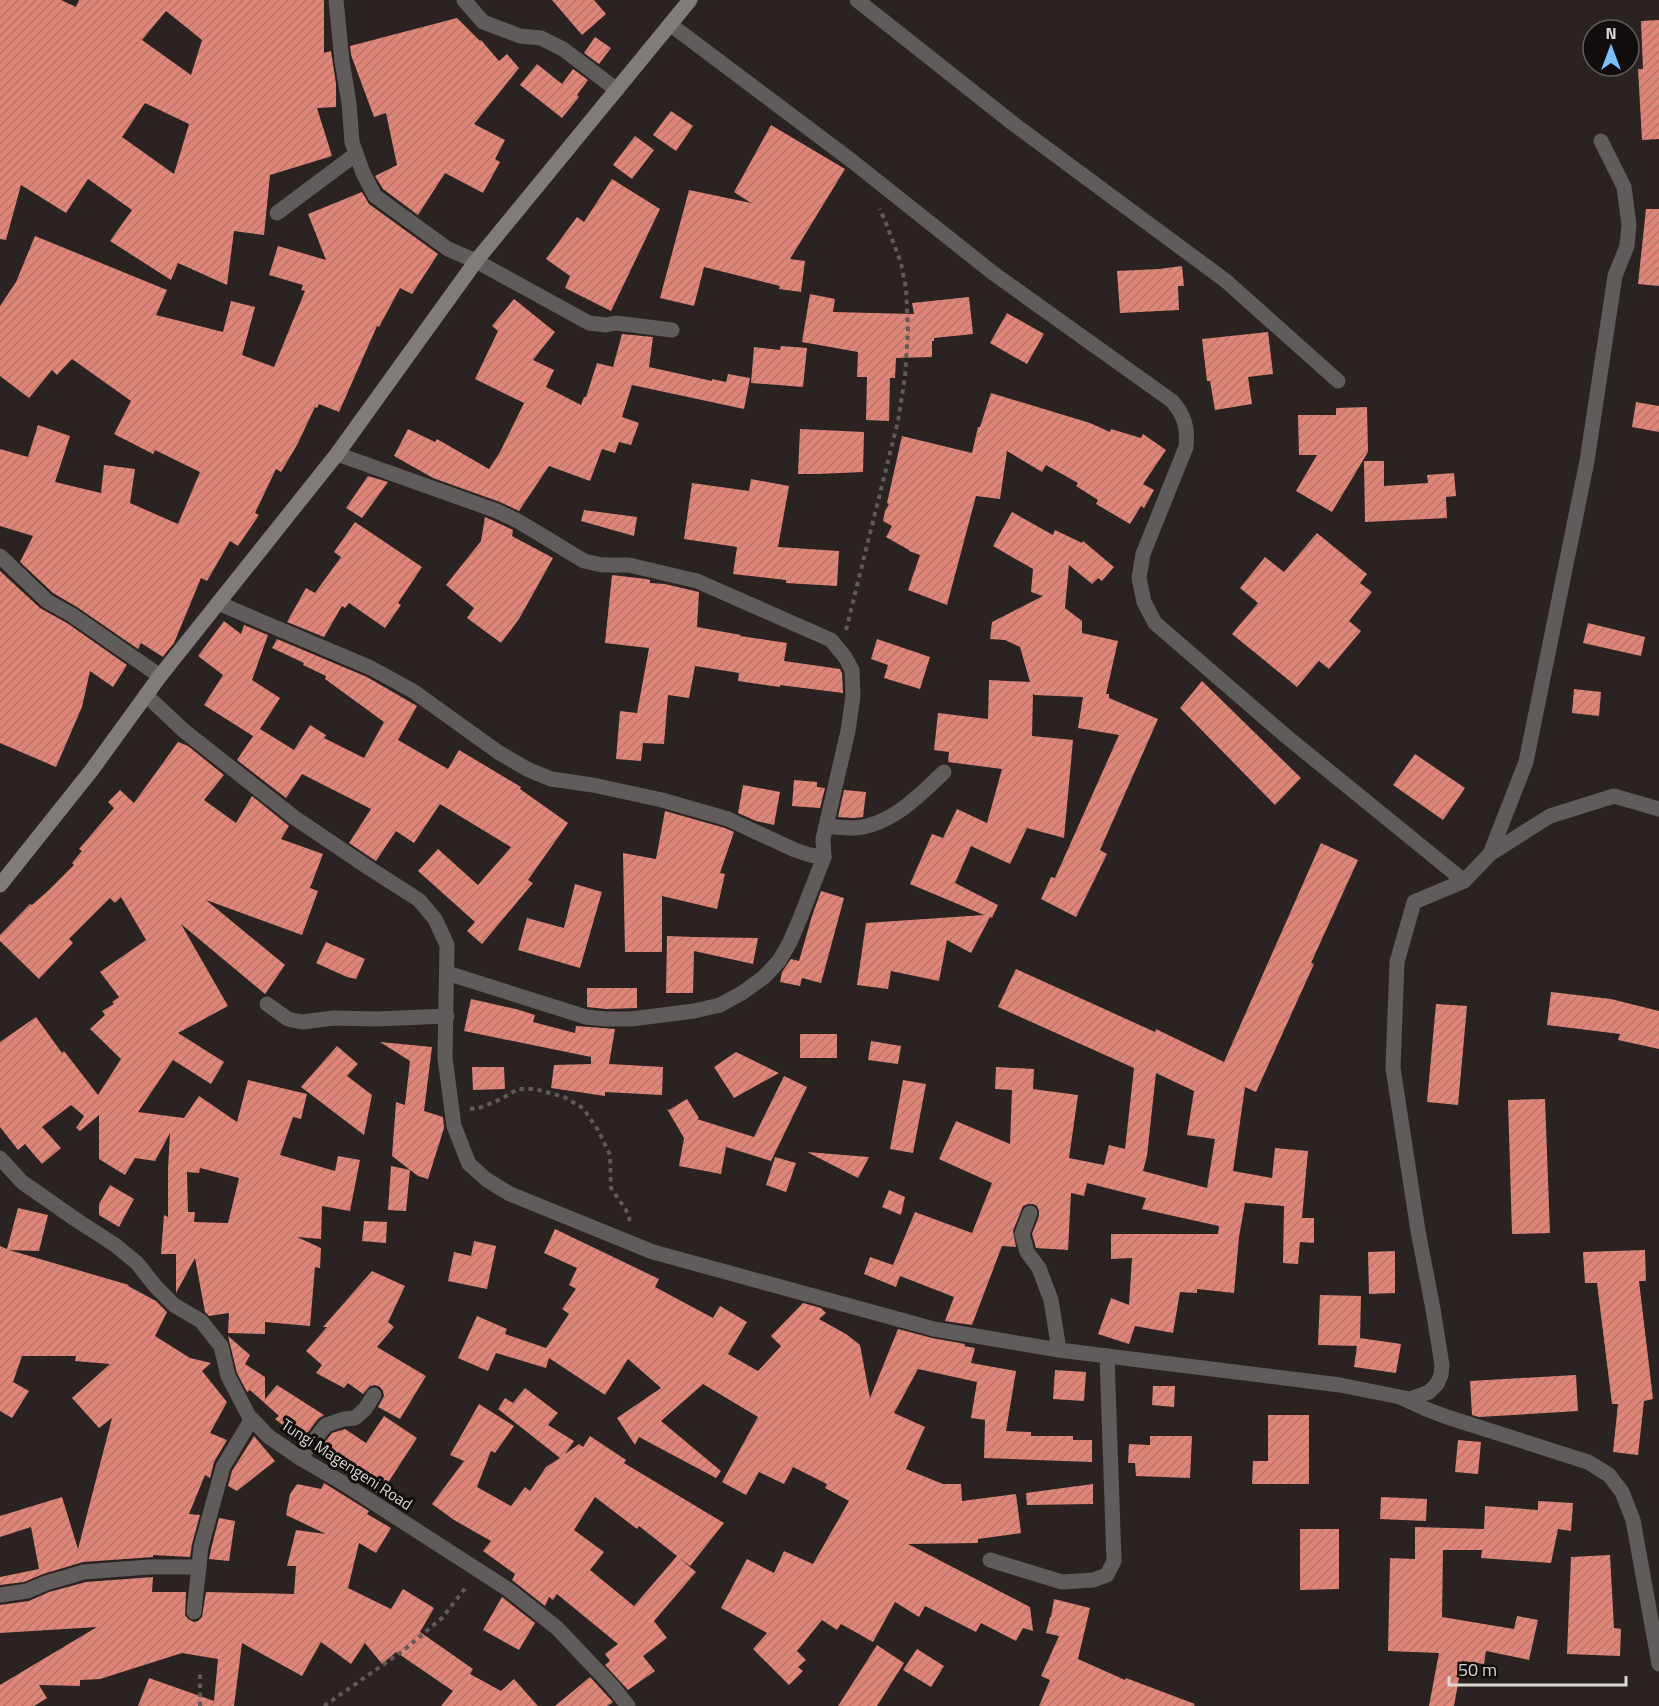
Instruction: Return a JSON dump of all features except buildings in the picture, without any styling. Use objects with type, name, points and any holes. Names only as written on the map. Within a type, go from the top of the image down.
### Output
[{"type":"street","points":[[336,0],[352,142],[363,173],[375,196],[448,249],[476,261],[588,323],[606,325],[616,323],[672,330]]},
{"type":"street","points":[[464,0],[483,22],[520,36],[541,38],[563,49],[617,90]]},
{"type":"street","points":[[0,885],[92,771],[160,676],[337,454],[476,261],[690,0]]},
{"type":"street","points":[[857,0],[1015,125],[1226,281],[1338,381]]},
{"type":"street","points":[[671,25],[852,161],[993,273],[1172,401],[1186,422],[1188,435],[1186,447],[1143,554],[1140,578],[1144,602],[1155,623],[1287,737],[1464,880]]},
{"type":"street","points":[[1490,854],[1526,762],[1587,461],[1615,276],[1627,246],[1629,225],[1624,187],[1600,141]]},
{"type":"street","points":[[278,213],[356,154]]},
{"type":"street","points":[[337,454],[498,512],[518,521],[584,561],[602,565],[629,565],[697,581],[831,640],[852,670],[853,696],[848,731],[823,839],[824,857],[790,942],[779,961],[764,977],[720,1005],[694,1011],[606,1019],[586,1017],[447,973]]},
{"type":"street","points":[[0,556],[47,601],[72,615],[160,676]]},
{"type":"street","points":[[219,603],[371,668],[413,690],[498,752],[543,776],[662,800],[728,819],[795,850],[824,857]]},
{"type":"street","points":[[146,695],[183,730],[296,818],[419,900],[435,919],[447,945],[445,1058],[454,1126],[469,1164],[487,1180],[510,1194],[653,1252],[934,1329],[1059,1350],[1340,1385],[1410,1398],[1429,1392],[1437,1384],[1442,1365],[1418,1231],[1393,1068],[1397,962],[1414,902],[1464,880],[1490,854],[1550,816],[1614,796],[1659,808]]},
{"type":"street","points":[[826,826],[853,828],[880,823],[915,799],[944,772]]},
{"type":"street","points":[[267,1004],[288,1019],[303,1022],[334,1018],[447,1016]]},
{"type":"street","name":"Tungi Magengeni Road","points":[[0,1158],[22,1182],[115,1245],[137,1263],[174,1305],[201,1321],[221,1346],[228,1376],[251,1420],[268,1436],[509,1590],[557,1628],[628,1706]]},
{"type":"street","points":[[1030,1213],[1022,1234],[1027,1252],[1039,1268],[1051,1300],[1059,1350]]},
{"type":"street","points":[[990,1560],[1062,1582],[1093,1580],[1107,1575],[1114,1561],[1107,1356]]},
{"type":"street","points":[[300,1458],[326,1425],[355,1418],[365,1409],[374,1395]]},
{"type":"street","points":[[1400,1397],[1447,1417],[1588,1462],[1609,1475],[1622,1492],[1633,1520],[1659,1664]]},
{"type":"street","points":[[194,1612],[201,1547],[223,1467],[251,1420]]},
{"type":"street","points":[[0,1595],[27,1591],[84,1572],[149,1567],[199,1567]]},
{"type":"path","points":[[841,653],[898,421],[905,377],[908,331],[906,288],[901,263],[879,208]]},
{"type":"path","points":[[452,1111],[479,1108],[518,1089],[535,1089],[564,1097],[584,1108],[610,1155],[611,1188],[626,1210],[640,1247]]},
{"type":"path","points":[[324,1706],[405,1650],[442,1618],[479,1570]]},
{"type":"path","points":[[200,1674],[200,1706]]}]
